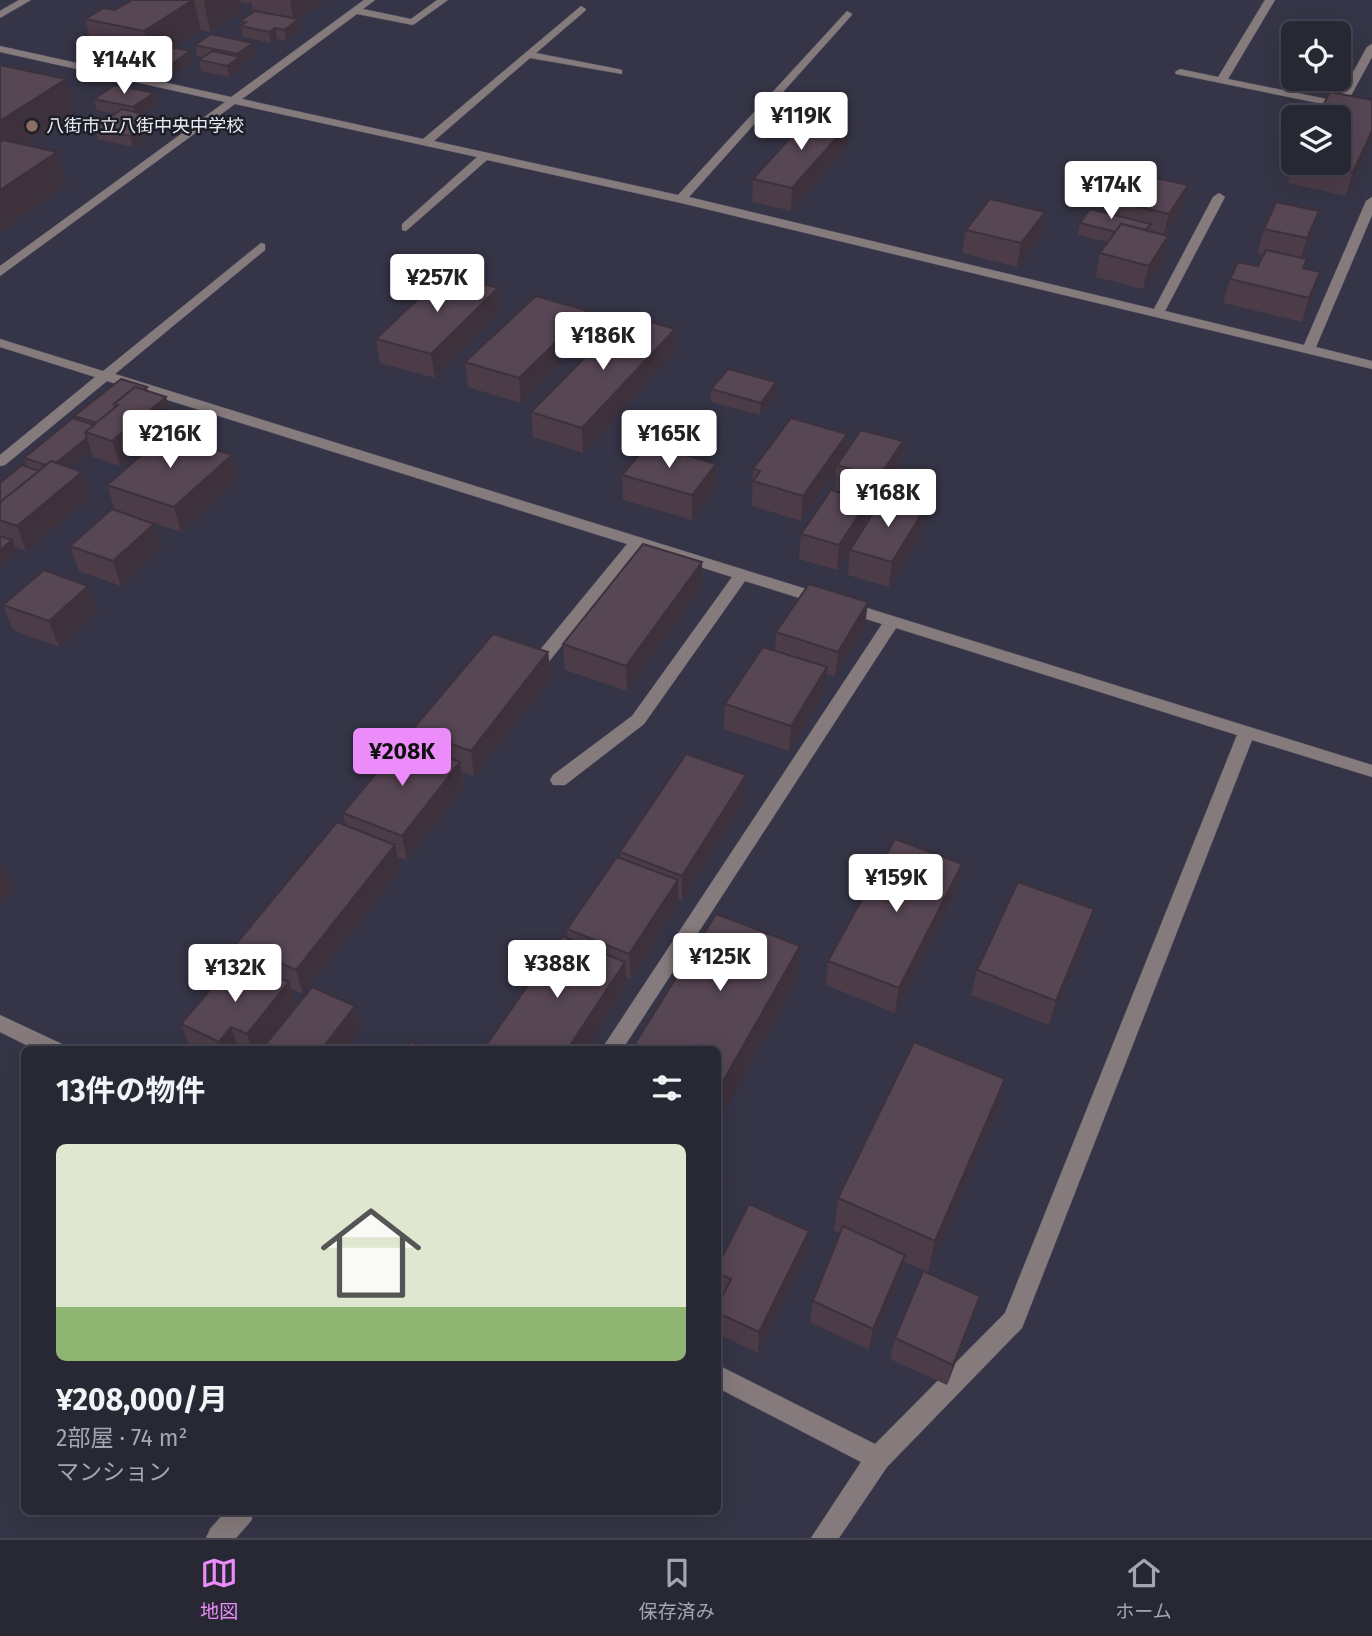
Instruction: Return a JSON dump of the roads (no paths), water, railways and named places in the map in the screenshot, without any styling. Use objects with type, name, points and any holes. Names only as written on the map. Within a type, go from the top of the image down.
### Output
[{"type":"street","points":[[0,15],[26,0]]},
{"type":"street","points":[[0,272],[370,0]]},
{"type":"street","points":[[356,10],[414,22],[443,0]]},
{"type":"street","points":[[1221,81],[1270,0]]},
{"type":"street","points":[[426,142],[581,9]]},
{"type":"street","points":[[681,199],[848,14]]},
{"type":"street","points":[[1341,104],[1372,47]]},
{"type":"street","points":[[0,50],[235,99],[681,199],[1372,365]]},
{"type":"street","points":[[528,55],[618,72]]},
{"type":"street","points":[[1180,72],[1372,111]]},
{"type":"street","points":[[406,227],[486,155]]},
{"type":"street","points":[[1157,315],[1219,197]]},
{"type":"street","points":[[1308,350],[1372,201]]},
{"type":"street","points":[[0,462],[261,247]]},
{"type":"street","points":[[0,343],[1372,771]]},
{"type":"street","points":[[541,660],[637,542]]},
{"type":"street","points":[[559,780],[638,720],[742,574]]},
{"type":"street","points":[[614,1046],[892,621]]},
{"type":"street","points":[[824,1538],[878,1458],[1014,1320],[1247,732]]},
{"type":"street","points":[[0,1023],[47,1046]]},
{"type":"street","points":[[721,1379],[878,1458]]},
{"type":"street","points":[[219,1538],[239,1515]]},
{"type":"place","name":"八街市立八街中央中学校","points":[[32,126]]}]
